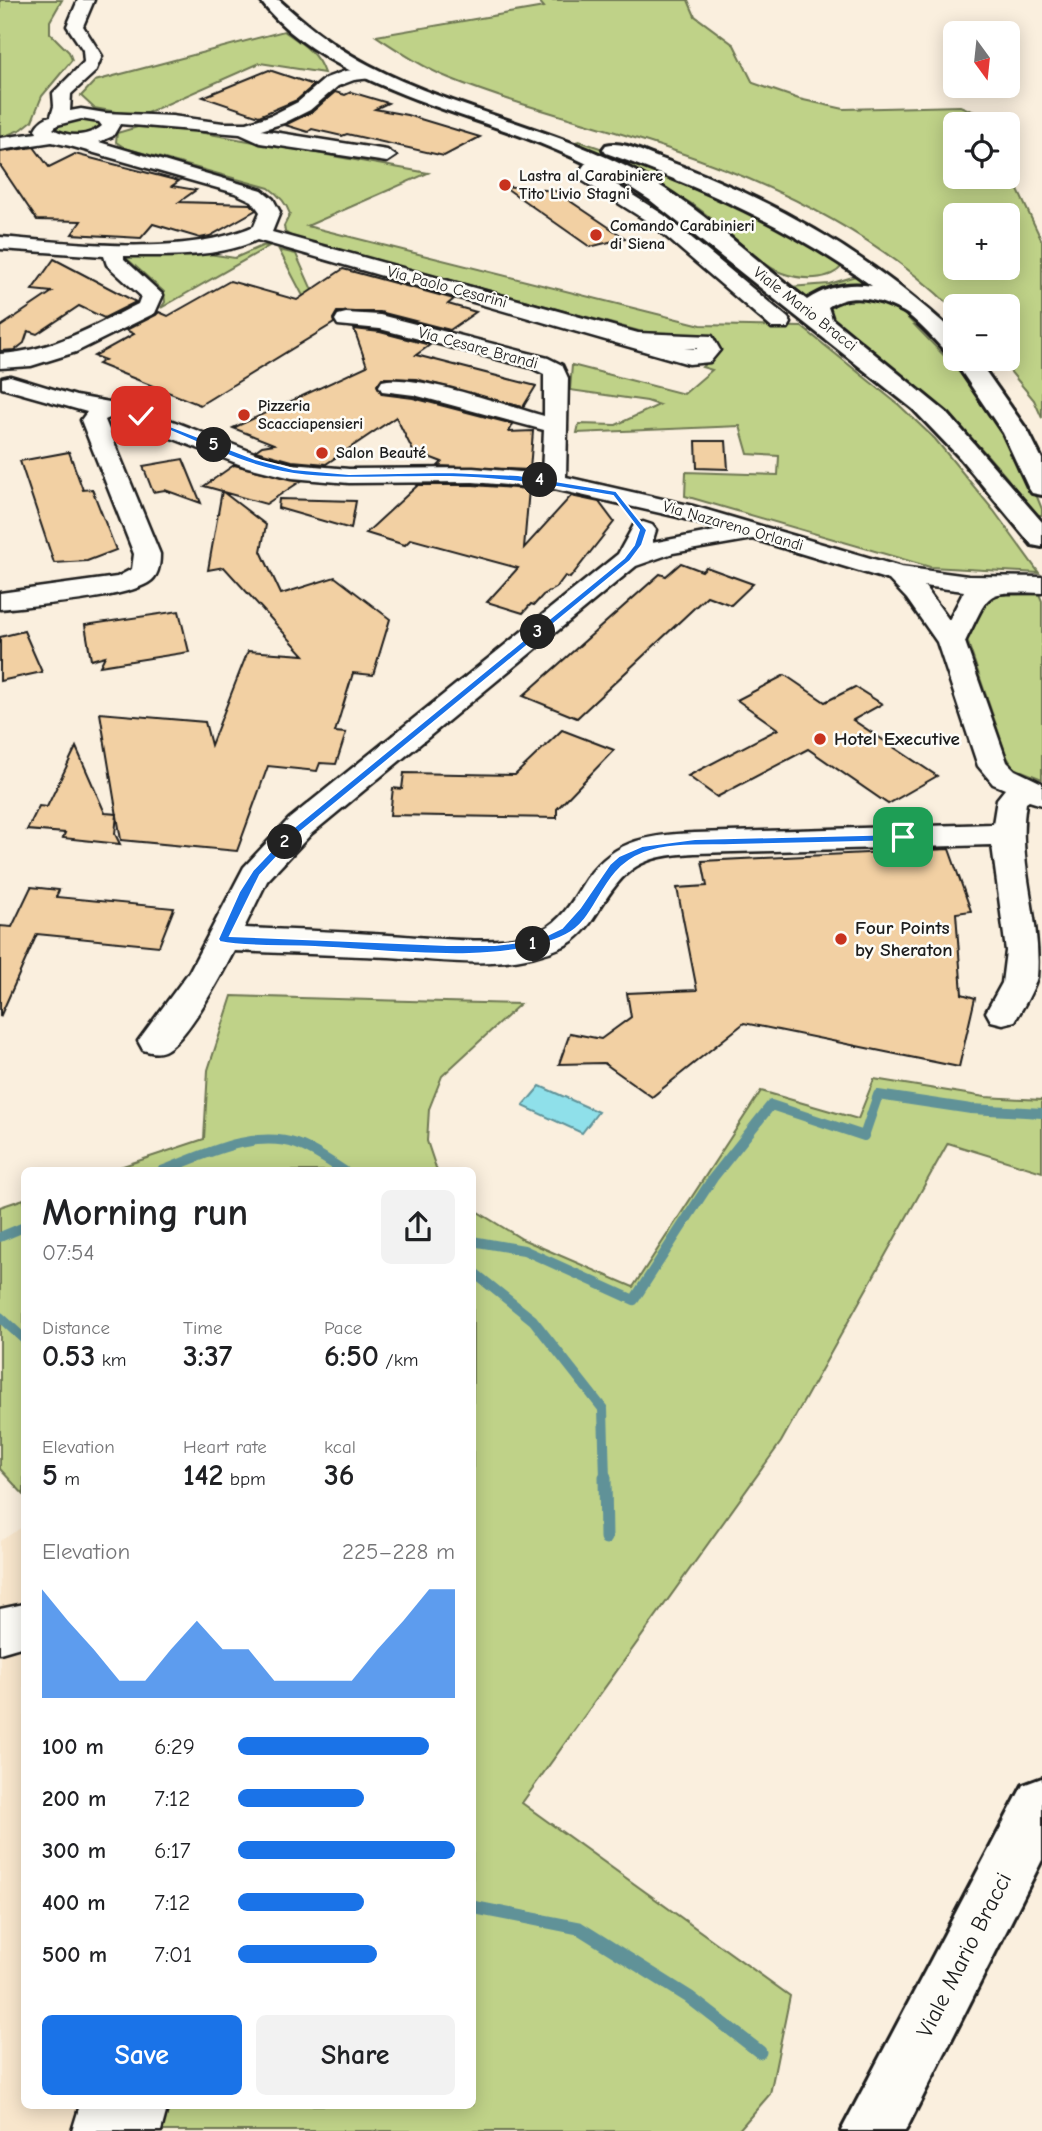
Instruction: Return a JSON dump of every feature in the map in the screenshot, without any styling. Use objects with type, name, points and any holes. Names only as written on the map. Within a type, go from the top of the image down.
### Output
[{"type":"main road","name":"Viale Mario Bracci","points":[[269,0],[305,33],[329,50],[374,73],[432,97],[548,138],[604,164],[661,197],[701,225],[944,424],[1042,539]]},
{"type":"main road","points":[[285,0],[331,39],[387,70],[706,183],[815,235],[886,284],[943,337]]},
{"type":"main road","points":[[732,251],[777,275],[807,281],[828,280],[845,274],[853,268],[855,261]]},
{"type":"main road","points":[[821,323],[816,305],[823,299],[841,292],[871,292],[906,308],[943,339]]},
{"type":"main road","points":[[972,371],[1016,433],[1042,487]]},
{"type":"main road","name":"Viale Mario Bracci","points":[[880,2123],[1042,1804]]},
{"type":"street","points":[[61,112],[62,93],[90,67],[93,60],[93,53],[75,26],[86,0]]},
{"type":"street","points":[[329,50],[335,63],[332,82]]},
{"type":"street","points":[[0,144],[89,139],[107,127],[145,121],[172,121],[223,129],[243,128],[266,123],[295,111],[318,97],[332,82],[351,75],[374,73]]},
{"type":"street","points":[[0,243],[83,247],[114,252],[134,248],[208,248],[238,242],[257,234],[268,223],[270,211],[264,202],[252,193],[61,139],[44,130],[61,112],[81,114],[107,127]]},
{"type":"street","points":[[107,127],[102,139],[105,145],[116,153]]},
{"type":"street","points":[[243,128],[260,137],[387,156]]},
{"type":"street","points":[[604,164],[592,168],[587,175],[672,232],[780,323]]},
{"type":"street","points":[[672,232],[701,225]]},
{"type":"street","name":"Via Paolo Cesarini","points":[[257,234],[637,340]]},
{"type":"street","points":[[5,382],[51,356],[138,314],[150,304],[152,299],[148,290],[116,263],[114,252]]},
{"type":"street","points":[[731,282],[764,278]]},
{"type":"street","name":"Via Cesare Brandi","points":[[346,320],[380,322],[549,366],[557,375],[554,482]]},
{"type":"street","points":[[0,361],[51,356]]},
{"type":"street","points":[[51,356],[55,372],[67,389]]},
{"type":"street","name":"Via Nazareno Orlandi","points":[[5,382],[38,383],[99,398],[116,408],[253,461],[292,471],[349,476],[487,476],[554,482],[684,511],[898,574],[986,586],[1042,585]]},
{"type":"street","name":"Via Nazareno Orlandi","points":[[5,382],[72,402],[116,408]]},
{"type":"street","points":[[390,386],[415,388],[556,426]]},
{"type":"street","points":[[0,601],[124,584],[143,575],[147,554],[93,420],[97,414],[116,408]]},
{"type":"street","points":[[1016,433],[1035,451],[1042,463]]},
{"type":"street","points":[[616,494],[643,530]]},
{"type":"street","points":[[155,1041],[170,1026],[194,993],[244,892],[257,873],[295,831],[627,560],[638,545],[643,530],[684,511],[689,540]]},
{"type":"street","points":[[627,560],[653,549],[689,540],[761,533]]},
{"type":"street","points":[[898,574],[916,593],[951,642],[993,766],[1004,777],[1036,791]]},
{"type":"street","points":[[951,642],[976,594],[986,586]]},
{"type":"street","points":[[1003,1012],[1017,987],[1022,964],[1020,916],[1007,834],[1010,803],[1013,797],[1036,791]]},
{"type":"street","points":[[223,939],[447,949],[518,946],[539,943],[566,931],[584,911],[613,866],[645,849],[695,843],[1007,834]]},
{"type":"street","points":[[0,1614],[21,1610]]},
{"type":"street","points":[[0,1631],[21,1626]]},
{"type":"street","points":[[99,2131],[106,2109]]},
{"type":"street","points":[[134,2131],[140,2109]]},
{"type":"shaded area","points":[[21,1528],[21,2109],[162,2109],[157,2131],[0,2131],[0,1541]]},
{"type":"green space","points":[[0,0],[62,0],[50,21],[50,33],[69,52],[72,60],[42,96],[32,121],[22,129],[0,138]]},
{"type":"green space","points":[[538,0],[688,0],[695,16],[734,45],[753,83],[799,99],[844,109],[960,106],[975,112],[943,112],[943,189],[1017,189],[1042,241],[1042,418],[1034,400],[1010,371],[1020,371],[1020,294],[943,294],[943,300],[893,258],[859,235],[786,196],[672,150],[504,98],[449,78],[376,36],[544,7]]},
{"type":"green space","points":[[284,31],[313,54],[324,73],[260,63],[140,116],[94,108],[81,96],[95,81]]},
{"type":"green space","points":[[77,118],[102,122],[102,128],[79,135],[55,130],[57,124]]},
{"type":"green space","points":[[141,126],[193,131],[428,173],[307,226],[701,325],[802,327],[899,405],[935,439],[994,511],[1039,573],[930,567],[685,496],[686,472],[778,475],[779,456],[748,454],[740,426],[577,433],[579,424],[616,425],[659,405],[570,390],[572,365],[684,394],[712,370],[702,367],[719,350],[711,338],[696,334],[665,338],[294,238],[285,232],[284,226],[290,214],[286,206],[269,188],[125,148],[116,142],[117,133]]},
{"type":"green space","points":[[579,141],[633,159],[759,212],[843,265],[823,277],[798,277],[782,273],[761,261],[692,204],[648,179],[572,143]]},
{"type":"green space","points":[[271,245],[161,308],[165,302],[164,292],[125,257],[209,254],[235,258],[262,246]]},
{"type":"green space","points":[[279,250],[296,254],[317,301],[314,317]]},
{"type":"green space","points":[[859,275],[873,286],[825,290],[806,302],[789,287],[829,284]]},
{"type":"green space","points":[[870,296],[900,310],[943,355],[943,371],[958,371],[1005,432],[1026,470],[1042,515],[1035,515],[989,457],[940,408],[826,318],[824,306],[832,300]]},
{"type":"green space","points":[[1039,594],[1042,601],[1042,779],[1014,768],[1007,757],[966,637],[988,595]]},
{"type":"green space","points":[[232,996],[520,1004],[442,1076],[429,1109],[427,1141],[436,1167],[120,1167],[204,1139],[208,1070]]},
{"type":"green space","points":[[874,1079],[985,1097],[1042,1100],[1042,1172],[948,1143],[781,1442],[522,1803],[790,1996],[770,2094],[738,2131],[157,2131],[162,2109],[476,2109],[476,1211],[522,1239],[633,1287],[761,1091],[858,1119]]},
{"type":"green space","points":[[21,1200],[21,1492],[0,1469],[0,1207]]},
{"type":"water","points":[[540,1086],[598,1112],[582,1133],[523,1106]]},
{"type":"building","points":[[269,70],[314,85],[297,100],[259,116],[203,97]]},
{"type":"building","points":[[335,92],[345,95],[351,92],[388,103],[375,109],[407,115],[480,137],[444,156],[347,134],[342,136],[312,129],[308,132],[285,125],[312,112]]},
{"type":"building","points":[[34,147],[49,167],[75,154],[179,181],[172,186],[196,190],[179,202],[251,204],[256,210],[210,236],[200,238],[153,224],[141,238],[72,234],[81,221],[37,220],[0,165],[0,152]]},
{"type":"building","points":[[503,186],[555,191],[625,238],[590,247]]},
{"type":"building","points":[[54,259],[136,302],[104,318],[79,306],[37,334],[28,331],[24,343],[15,350],[0,351],[0,327],[52,292],[32,290]]},
{"type":"building","points":[[343,269],[454,299],[448,304],[476,312],[450,330],[380,312],[337,312],[334,323],[200,405],[98,364],[105,360],[94,356],[134,334],[126,330],[159,312],[168,316],[230,281],[297,300]]},
{"type":"building","points":[[354,329],[380,332],[430,345],[416,355],[536,386],[523,407],[416,379],[382,378],[377,385],[382,394],[413,398],[513,424],[509,432],[533,431],[530,470],[438,466],[442,462],[413,451],[396,417],[326,464],[292,461],[255,451],[262,446],[274,444],[233,428],[367,366]]},
{"type":"building","points":[[696,441],[726,441],[728,469],[697,468]]},
{"type":"building","points":[[69,452],[83,490],[92,489],[116,550],[87,561],[54,563],[20,461]]},
{"type":"building","points":[[183,459],[201,503],[165,490],[153,492],[143,466]]},
{"type":"building","points":[[234,465],[301,481],[266,504],[223,492],[266,525],[261,551],[281,594],[335,577],[390,619],[373,675],[353,673],[335,732],[346,733],[336,764],[320,763],[317,771],[268,766],[237,851],[121,840],[100,713],[205,722],[211,745],[248,651],[304,655],[224,567],[208,570],[222,491],[204,486]]},
{"type":"building","points":[[418,485],[529,489],[524,548],[571,496],[599,502],[614,522],[570,578],[565,576],[556,588],[543,595],[534,605],[531,604],[523,613],[487,602],[518,568],[411,539],[405,545],[366,533]]},
{"type":"building","points":[[279,499],[356,501],[351,529],[278,508]]},
{"type":"building","points":[[681,563],[702,571],[706,567],[753,584],[731,605],[707,596],[577,718],[523,696],[660,574],[666,576]]},
{"type":"building","points":[[179,611],[189,652],[100,666],[105,656],[91,660],[85,625]]},
{"type":"building","points":[[24,631],[42,672],[0,681],[0,637]]},
{"type":"building","name":"Hotel Executive","points":[[785,675],[825,702],[855,687],[882,704],[853,720],[937,776],[888,804],[808,749],[717,797],[688,776],[778,729],[737,700]]},
{"type":"building","points":[[562,730],[614,750],[557,809],[557,818],[390,815],[393,788],[402,789],[404,773],[515,775]]},
{"type":"building","points":[[76,747],[105,813],[117,814],[115,834],[120,844],[63,838],[65,833],[27,830],[39,806],[47,807]]},
{"type":"building","points":[[949,849],[971,911],[956,913],[962,994],[975,998],[959,1067],[744,1023],[652,1097],[604,1063],[559,1064],[570,1033],[601,1039],[631,1017],[627,993],[697,990],[677,888],[707,886],[702,861]]},
{"type":"building","points":[[31,887],[59,890],[56,897],[174,908],[159,946],[37,934],[0,1017],[0,926],[12,927]]},
{"type":"waterway","points":[[476,1242],[524,1250],[634,1300],[713,1178],[771,1105],[864,1136],[878,1095],[971,1109],[1042,1113]]},
{"type":"waterway","points":[[172,1167],[211,1151],[263,1140],[297,1144],[338,1167]]},
{"type":"waterway","points":[[0,1237],[21,1228]]},
{"type":"waterway","points":[[476,1274],[533,1320],[603,1409],[605,1479]]},
{"type":"waterway","points":[[0,1317],[21,1336]]},
{"type":"waterway","points":[[605,1477],[606,1538]]},
{"type":"waterway","points":[[476,1908],[579,1928],[689,1997],[760,2052]]},
{"type":"place","name":"Lastra al Carabiniere Tito Livio Stagni","points":[[505,185]]},
{"type":"place","name":"Comando Carabinieri di Siena","points":[[596,235]]},
{"type":"place","name":"Pizzeria Scacciapensieri","points":[[244,415]]},
{"type":"place","name":"Salon Beauté","points":[[322,453]]},
{"type":"place","name":"Hotel Executive","points":[[820,739]]},
{"type":"place","name":"Four Points by Sheraton","points":[[841,939]]},
{"type":"route","points":[[141,416],[253,461],[292,471],[349,476],[448,475],[518,478],[616,494],[643,530],[638,545],[627,560],[295,831],[273,853],[244,892],[223,939],[447,949],[495,948],[539,943],[566,931],[584,911],[613,866],[645,849],[660,845],[695,843],[903,837]]}]
